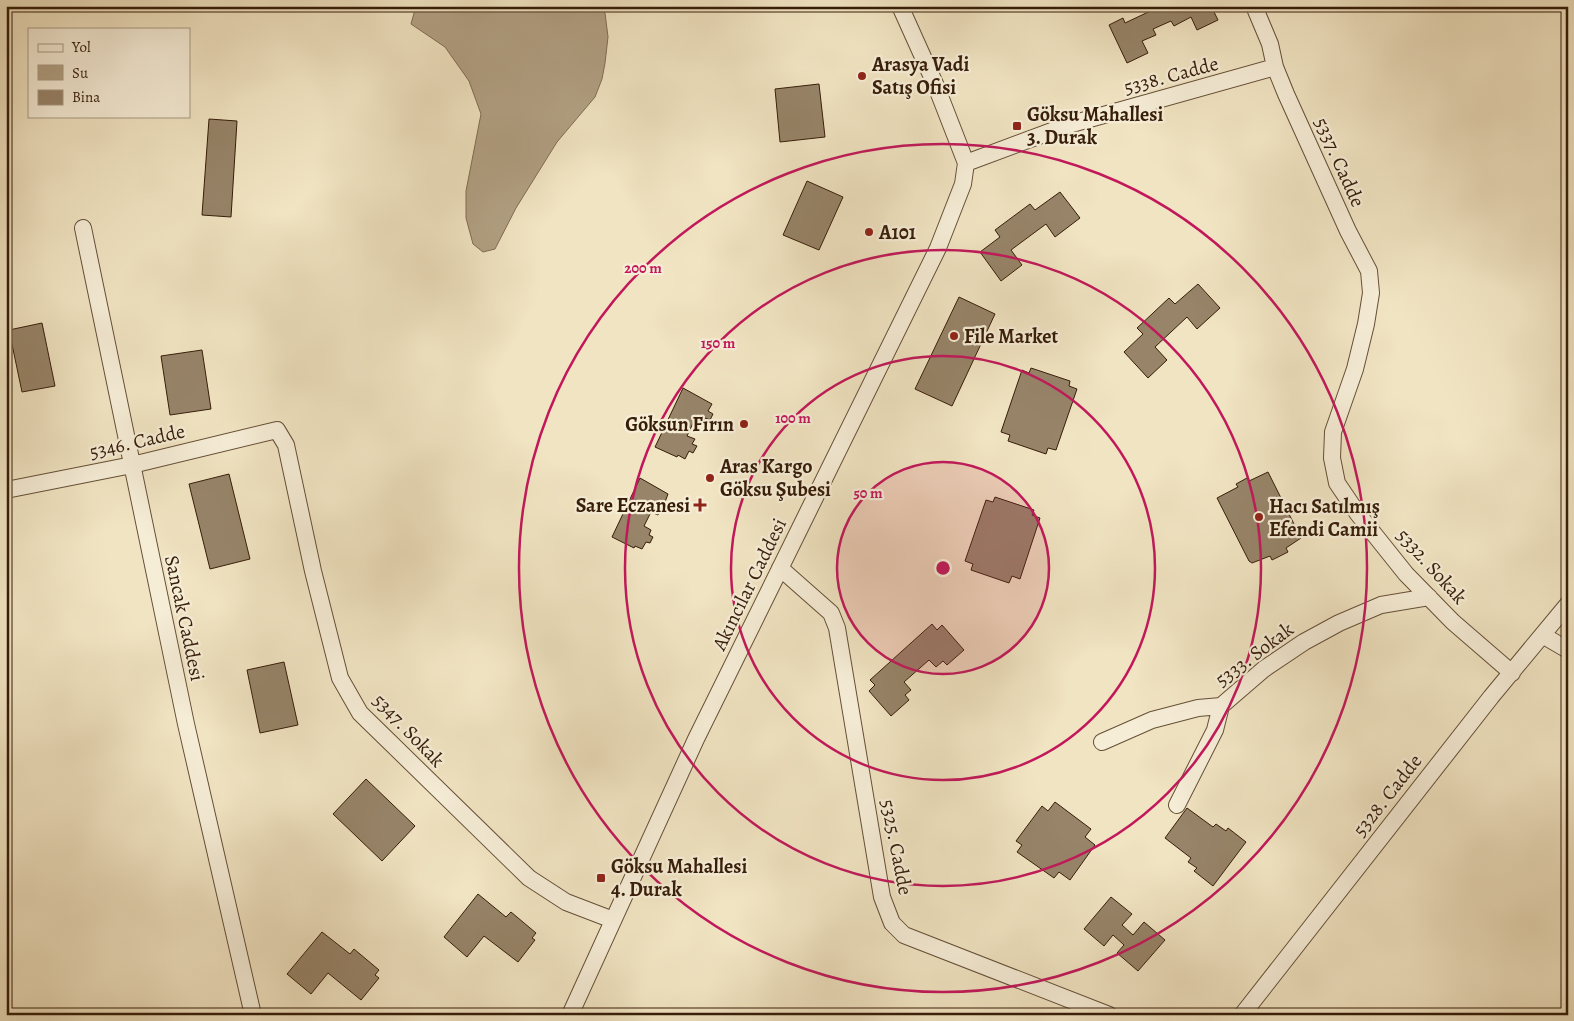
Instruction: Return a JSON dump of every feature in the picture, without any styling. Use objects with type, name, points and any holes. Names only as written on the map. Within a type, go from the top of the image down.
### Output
[{"type":"street","points":[[900,6],[936,86],[966,163]]},
{"type":"street","points":[[1254,6],[1270,44],[1275,67]]},
{"type":"street","name":"5338. Cadde","points":[[966,163],[1068,125],[1275,67]]},
{"type":"street","name":"5337. Cadde","points":[[1275,67],[1348,231],[1369,271]]},
{"type":"street","name":"Akıncılar Caddesi","points":[[570,1015],[696,739],[938,248],[963,184],[966,163]]},
{"type":"street","name":"Sancak Caddesi","points":[[83,228],[186,724],[253,1015]]},
{"type":"street","name":"5332. Sokak","points":[[1369,271],[1371,293],[1366,324],[1355,369],[1333,432],[1332,458],[1337,483],[1358,514],[1406,574],[1453,622],[1512,673]]},
{"type":"street","name":"5346. Cadde","points":[[6,490],[132,465],[277,430]]},
{"type":"street","name":"5347. Sokak","points":[[277,430],[286,445],[313,571],[340,678],[360,713],[530,878],[566,902],[613,920]]},
{"type":"street","name":"5325. Cadde","points":[[780,568],[831,613],[837,628],[882,897],[892,923],[904,935],[1109,1015]]},
{"type":"street","name":"5333. Sokak","points":[[1102,742],[1152,720],[1198,708],[1221,706],[1264,669],[1304,642],[1338,623],[1381,605],[1429,597]]},
{"type":"street","name":"5328. Cadde","points":[[1242,1015],[1568,604]]},
{"type":"street","points":[[1544,636],[1568,650]]},
{"type":"street","points":[[1177,805],[1215,730],[1221,706]]},
{"type":"water","points":[[416,6],[595,6],[605,13],[608,37],[605,63],[602,79],[595,97],[557,142],[516,208],[495,249],[483,252],[473,244],[466,218],[466,191],[481,114],[469,81],[445,47],[411,24]]},
{"type":"building","points":[[1161,6],[1211,6],[1218,20],[1197,30],[1191,17],[1174,26],[1171,21],[1153,29],[1156,35],[1142,41],[1148,53],[1127,63],[1109,25],[1123,18],[1125,23]]},
{"type":"building","points":[[819,84],[825,137],[780,142],[775,89]]},
{"type":"building","points":[[209,119],[237,121],[231,217],[202,215]]},
{"type":"building","points":[[807,181],[843,197],[819,250],[783,235]]},
{"type":"building","points":[[1060,192],[1080,218],[1055,237],[1046,224],[1011,250],[1022,265],[1001,281],[980,252],[1000,237],[995,230],[1030,204],[1035,210]]},
{"type":"building","points":[[1198,284],[1220,308],[1197,329],[1187,317],[1155,347],[1167,360],[1148,378],[1124,352],[1143,334],[1137,328],[1169,298],[1175,304]]},
{"type":"building","points":[[959,297],[995,314],[952,406],[915,389]]},
{"type":"building","points":[[42,323],[55,386],[22,392],[9,330]]},
{"type":"building","points":[[202,350],[211,409],[170,415],[161,356]]},
{"type":"building","points":[[1031,368],[1070,381],[1069,386],[1077,389],[1056,450],[1048,448],[1046,454],[1008,441],[1010,435],[1001,432],[1022,370],[1029,373]]},
{"type":"building","points":[[683,388],[712,404],[708,411],[713,414],[710,420],[705,418],[702,425],[694,421],[687,436],[695,439],[692,444],[697,446],[693,453],[689,451],[685,459],[655,447]]},
{"type":"building","name":"Hacı Satılmış Efendi Camii","points":[[1268,472],[1301,538],[1286,548],[1288,552],[1272,560],[1270,556],[1252,563],[1249,561],[1217,498],[1238,487],[1236,484],[1247,478],[1249,481]]},
{"type":"building","points":[[229,474],[250,559],[210,569],[189,484]]},
{"type":"building","points":[[640,478],[668,494],[665,502],[670,504],[666,511],[662,509],[658,515],[651,512],[644,526],[651,530],[649,535],[653,537],[650,543],[646,542],[642,549],[635,546],[634,548],[612,537]]},
{"type":"building","points":[[995,497],[1034,510],[1032,515],[1040,518],[1020,579],[1012,576],[1009,583],[971,570],[973,564],[965,561],[986,500],[993,502]]},
{"type":"building","points":[[932,624],[937,630],[942,625],[964,650],[947,665],[943,661],[936,667],[929,660],[904,682],[911,690],[905,695],[909,700],[891,716],[869,691],[875,685],[870,680]]},
{"type":"building","points":[[284,662],[298,725],[260,733],[247,670]]},
{"type":"building","points":[[366,779],[415,826],[382,861],[333,814]]},
{"type":"building","points":[[1055,802],[1091,829],[1085,837],[1095,845],[1070,880],[1059,872],[1054,878],[1017,852],[1022,845],[1016,841],[1042,806],[1048,811]]},
{"type":"building","points":[[1187,808],[1213,827],[1216,824],[1226,831],[1228,828],[1246,842],[1213,886],[1194,871],[1197,868],[1188,862],[1191,858],[1165,838]]},
{"type":"building","points":[[478,894],[506,917],[511,912],[536,933],[532,938],[535,940],[518,962],[484,936],[467,957],[444,937]]},
{"type":"building","points":[[1111,897],[1132,914],[1122,925],[1133,935],[1144,922],[1165,940],[1138,971],[1117,953],[1124,945],[1113,935],[1104,946],[1084,929]]},
{"type":"building","points":[[322,932],[350,954],[354,949],[379,970],[375,975],[379,978],[361,1000],[328,973],[311,994],[287,974]]},
{"type":"place","name":"Arasya Vadi Satış Ofisi","points":[[862,76]]},
{"type":"place","name":"Göksu Mahallesi 3. Durak","points":[[1017,126]]},
{"type":"place","name":"A101","points":[[869,232]]},
{"type":"place","name":"File Market","points":[[954,336]]},
{"type":"place","name":"Göksun Fırın","points":[[744,424]]},
{"type":"place","name":"Aras Kargo Göksu Şubesi","points":[[710,478]]},
{"type":"place","name":"Sare Eczanesi","points":[[700,505]]},
{"type":"place","name":"Hacı Satılmış Efendi Camii","points":[[1259,517]]},
{"type":"place","name":"Göksu Mahallesi 4. Durak","points":[[601,878]]}]
